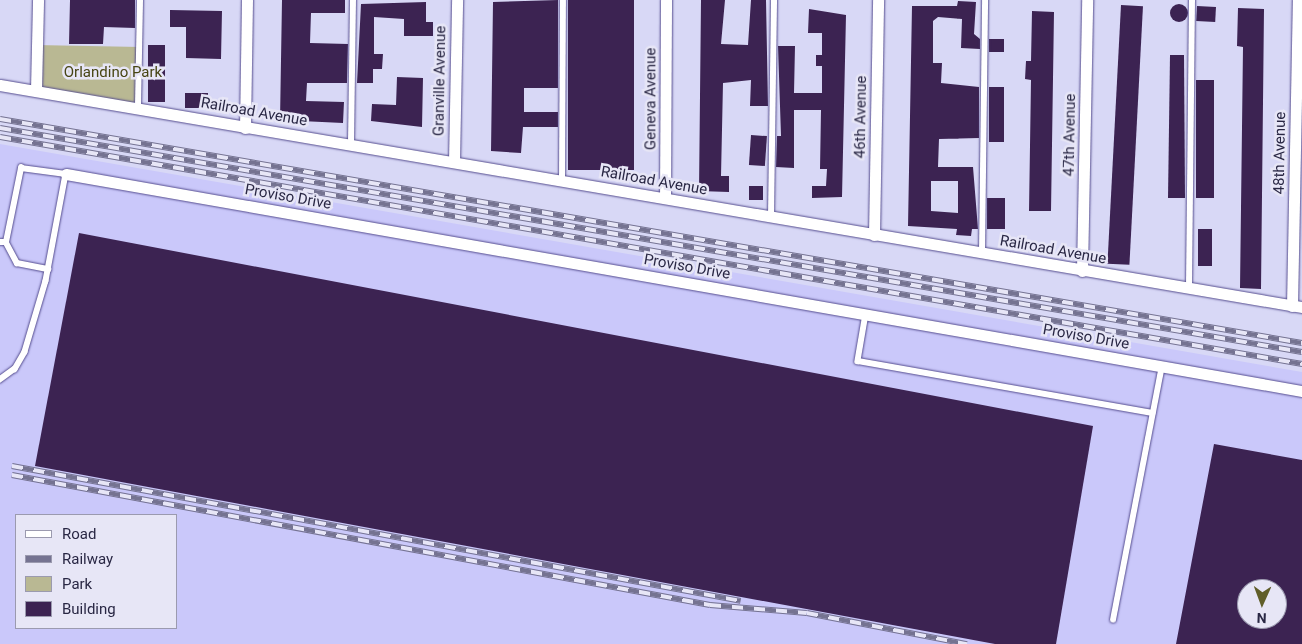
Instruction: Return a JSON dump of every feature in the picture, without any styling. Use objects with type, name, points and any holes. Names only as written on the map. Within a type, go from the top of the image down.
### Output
[{"type":"street","points":[[36,90],[38,0]]},
{"type":"street","points":[[245,128],[247,0]]},
{"type":"street","name":"Granville Avenue","points":[[454,162],[456,0]]},
{"type":"street","name":"Geneva Avenue","points":[[665,198],[666,0]]},
{"type":"street","name":"46th Avenue","points":[[874,235],[878,0]]},
{"type":"street","name":"47th Avenue","points":[[1082,271],[1087,0]]},
{"type":"street","name":"48th Avenue","points":[[1297,307],[1298,0]]},
{"type":"street","name":"Railroad Avenue","points":[[0,85],[138,106],[245,128],[351,143],[1082,271],[1189,286],[1297,307]]},
{"type":"street","name":"Proviso Drive","points":[[66,174],[1302,391]]},
{"type":"lane","points":[[138,106],[140,0]]},
{"type":"lane","points":[[351,143],[353,0]]},
{"type":"lane","points":[[562,181],[563,0]]},
{"type":"lane","points":[[771,217],[774,0]]},
{"type":"lane","points":[[982,253],[985,0]]},
{"type":"lane","points":[[1189,286],[1192,0]]},
{"type":"lane","points":[[0,380],[15,370],[25,352],[48,269],[66,174],[21,168],[3,242],[17,263],[48,269]]},
{"type":"lane","points":[[866,314],[858,361],[1152,413]]},
{"type":"lane","points":[[1113,620],[1162,366]]},
{"type":"shaded area","points":[[0,144],[1302,372],[1302,644],[0,644]]},
{"type":"green space","name":"Orlandino Park","points":[[35,45],[141,47],[141,104],[33,88]]},
{"type":"building","points":[[70,0],[135,0],[135,28],[104,27],[103,44],[69,44]]},
{"type":"building","points":[[282,0],[345,0],[345,13],[311,13],[310,43],[348,44],[347,83],[307,83],[306,101],[344,102],[343,123],[280,120]]},
{"type":"building","points":[[558,0],[558,88],[524,88],[524,112],[558,112],[558,127],[523,127],[521,153],[491,151],[493,2]]},
{"type":"building","points":[[568,0],[634,0],[634,170],[568,170]]},
{"type":"building","points":[[701,0],[725,0],[721,44],[748,45],[751,0],[766,0],[768,106],[750,106],[751,80],[723,83],[721,176],[729,176],[729,192],[699,191]]},
{"type":"building","points":[[958,1],[976,2],[974,34],[980,39],[980,49],[961,48],[962,19],[938,17],[933,21],[933,63],[942,63],[941,83],[979,87],[979,138],[939,139],[938,167],[973,167],[978,229],[972,229],[971,236],[956,235],[957,229],[908,226],[912,6],[957,6]],"holes":[[[931,181],[958,181],[958,213],[931,211]]]},
{"type":"building","points":[[426,2],[426,22],[433,22],[433,36],[404,36],[404,19],[374,17],[374,54],[383,54],[382,69],[373,69],[373,83],[357,83],[361,4]]},
{"type":"building","points":[[1175,4],[1183,4],[1188,9],[1186,20],[1175,22],[1170,17],[1170,9]]},
{"type":"building","points":[[1121,5],[1143,6],[1129,265],[1107,264]]},
{"type":"building","points":[[1197,6],[1216,7],[1215,22],[1196,21]]},
{"type":"building","points":[[1238,8],[1264,9],[1261,289],[1240,288],[1243,47],[1237,46]]},
{"type":"building","points":[[809,9],[846,15],[842,197],[812,198],[812,186],[826,186],[827,169],[820,169],[821,110],[794,110],[794,168],[776,167],[777,136],[781,136],[778,46],[795,46],[794,93],[822,93],[822,66],[816,66],[816,55],[822,55],[822,33],[808,33]]},
{"type":"building","points":[[170,10],[222,11],[221,59],[186,58],[186,27],[170,27]]},
{"type":"building","points":[[1032,11],[1054,12],[1051,211],[1029,211],[1031,80],[1025,79],[1026,61],[1031,61]]},
{"type":"building","points":[[989,39],[1004,39],[1004,52],[989,52]]},
{"type":"building","points":[[148,45],[165,45],[165,102],[148,102]]},
{"type":"building","points":[[1170,55],[1184,55],[1185,198],[1168,198]]},
{"type":"building","points":[[397,77],[423,78],[422,127],[371,121],[372,104],[396,105]]},
{"type":"building","points":[[1196,80],[1214,80],[1214,198],[1196,198]]},
{"type":"building","points":[[989,87],[1004,87],[1004,142],[989,142]]},
{"type":"building","points":[[185,93],[208,93],[208,108],[185,108]]},
{"type":"building","points":[[751,135],[767,136],[765,166],[749,165]]},
{"type":"building","points":[[749,186],[763,186],[763,200],[749,200]]},
{"type":"building","points":[[987,198],[1005,198],[1005,229],[987,229]]},
{"type":"building","points":[[1198,229],[1212,229],[1212,266],[1198,266]]},
{"type":"building","points":[[79,233],[1093,426],[1056,644],[995,644],[35,466]]},
{"type":"building","points":[[1214,444],[1302,460],[1302,644],[1176,644]]},
{"type":"railway","points":[[0,119],[1302,343]]},
{"type":"railway","points":[[0,128],[1302,352]]},
{"type":"railway","points":[[0,137],[1302,364]]},
{"type":"railway","points":[[12,466],[741,601]]},
{"type":"railway","points":[[12,475],[710,605],[807,613],[967,644]]}]
